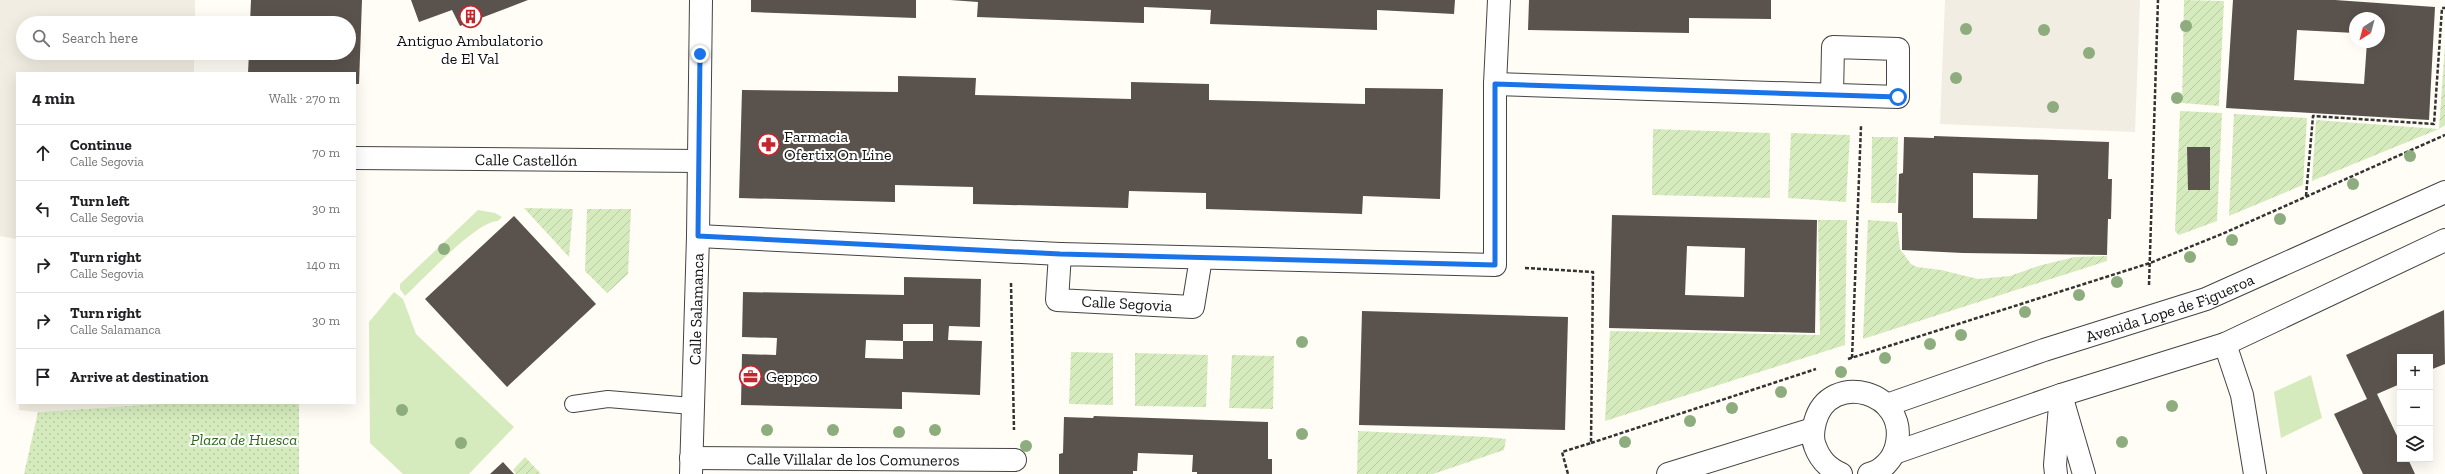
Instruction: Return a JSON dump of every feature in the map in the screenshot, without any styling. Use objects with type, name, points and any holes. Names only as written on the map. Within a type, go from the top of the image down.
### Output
[{"type":"street","name":"Calle Salamanca","points":[[691,466],[698,236],[701,0]]},
{"type":"street","points":[[698,236],[1060,254],[1495,265],[1495,84],[1499,0]]},
{"type":"street","points":[[1495,84],[1862,96],[1898,97],[1898,49],[1833,47],[1832,95]]},
{"type":"street","name":"Calle Castellón","points":[[356,158],[698,161]]},
{"type":"street","name":"Avenida Lope de Figueroa","points":[[1887,405],[2044,350],[2206,299],[2445,192]]},
{"type":"street","points":[[1894,453],[2061,395],[2225,344],[2445,240]]},
{"type":"street","name":"Calle Segovia","points":[[1060,254],[1057,300],[1194,307],[1201,258]]},
{"type":"street","points":[[2225,344],[2242,395],[2255,474]]},
{"type":"street","points":[[1828,472],[1814,444],[1813,429],[1817,415],[1826,403],[1838,395],[1852,391],[1867,393],[1880,399],[1887,405],[1897,423],[1898,438],[1894,453],[1885,465],[1870,474]]},
{"type":"street","points":[[2056,474],[2055,464],[2061,395]]},
{"type":"street","points":[[2061,395],[2084,474]]},
{"type":"street","points":[[1668,474],[1813,429]]},
{"type":"street","name":"Calle Villalar de los Comuneros","points":[[691,466],[1015,460]]},
{"type":"lane","points":[[573,404],[608,399],[692,406]]},
{"type":"path","points":[[2148,317],[2158,0]]},
{"type":"path","points":[[2306,196],[2312,116],[2434,124],[2442,8],[2445,8]]},
{"type":"path","points":[[1852,358],[1862,96]]},
{"type":"path","points":[[1845,360],[2150,263],[2222,234],[2445,135]]},
{"type":"path","points":[[1010,251],[1015,460]]},
{"type":"path","points":[[1495,265],[1593,272],[1591,443]]},
{"type":"path","points":[[1568,474],[1562,452],[1822,368]]},
{"type":"green space","points":[[2184,0],[2224,1],[2219,106],[2182,103]]},
{"type":"green space","points":[[2445,45],[2445,125],[2439,129]]},
{"type":"green space","points":[[2180,111],[2222,113],[2217,221],[2179,235],[2175,231]]},
{"type":"green space","points":[[2234,114],[2307,118],[2303,185],[2229,216]]},
{"type":"green space","points":[[2316,120],[2439,129],[2312,181]]},
{"type":"green space","points":[[1653,129],[1770,133],[1770,198],[1652,195]]},
{"type":"green space","points":[[1791,133],[1850,135],[1846,202],[1788,198]]},
{"type":"green space","points":[[1872,137],[1898,137],[1896,203],[1871,203]]},
{"type":"green space","points":[[524,208],[573,209],[569,257]]},
{"type":"green space","points":[[587,209],[631,209],[628,274],[607,293],[585,271]]},
{"type":"green space","points":[[478,210],[495,213],[502,217],[498,221],[477,230],[464,240],[405,296],[400,289],[400,284]]},
{"type":"green space","points":[[1818,220],[1847,220],[1845,345],[1605,421],[1610,331],[1820,335]]},
{"type":"green space","points":[[1868,220],[1897,222],[1900,249],[1911,264],[1917,267],[1941,270],[1978,279],[2010,276],[2038,266],[2075,257],[2107,256],[2107,261],[1863,339]]},
{"type":"green space","points":[[394,292],[403,299],[416,334],[514,427],[469,474],[403,474],[370,443],[369,322]]},
{"type":"green space","points":[[1071,352],[1113,353],[1113,405],[1069,404]]},
{"type":"green space","points":[[1135,353],[1208,355],[1206,407],[1135,406]]},
{"type":"green space","points":[[1232,355],[1274,356],[1273,409],[1229,408]]},
{"type":"green space","points":[[2311,375],[2322,418],[2281,438],[2274,392]]},
{"type":"green space","name":"Plaza de Huesca","points":[[154,404],[299,404],[299,474],[24,474],[38,412]]},
{"type":"green space","points":[[1358,431],[1506,439],[1504,450],[1433,474],[1357,474]]},
{"type":"green space","points":[[525,457],[541,474],[516,474],[513,470]]},
{"type":"shaded area","points":[[0,0],[195,0],[195,16],[16,16],[16,60],[194,60],[194,72],[16,72],[16,239],[0,236]]},
{"type":"shaded area","points":[[1945,0],[2140,0],[2135,132],[1940,124]]},
{"type":"shaded area","points":[[19,404],[154,404],[38,412],[19,410]]},
{"type":"building","points":[[251,0],[362,0],[359,84],[356,84],[356,72],[248,72],[249,60],[356,60],[356,16],[250,16]]},
{"type":"building","name":"Antiguo Ambulatorio de El Val","points":[[411,0],[528,0],[460,26],[452,10],[419,22]]},
{"type":"building","points":[[751,0],[916,0],[916,18],[751,12]]},
{"type":"building","points":[[950,0],[1455,0],[1454,14],[1377,10],[1377,30],[1210,24],[1211,10],[1144,7],[1144,23],[977,17],[978,2]]},
{"type":"building","points":[[1529,0],[1771,0],[1771,19],[1689,18],[1689,33],[1528,30]]},
{"type":"building","points":[[2233,0],[2335,0],[2435,7],[2429,120],[2226,108]],"holes":[[[2349,12],[2385,12],[2385,48],[2367,48],[2364,84],[2294,80],[2297,30],[2349,33]]]},
{"type":"building","points":[[898,76],[976,78],[975,95],[1131,99],[1131,82],[1209,84],[1209,100],[1365,104],[1365,88],[1443,89],[1440,199],[1363,196],[1362,214],[1206,209],[1206,193],[1129,191],[1128,208],[973,204],[973,187],[895,185],[895,202],[739,198],[742,90],[898,92]]},
{"type":"building","points":[[1934,136],[2109,142],[2108,179],[2112,179],[2111,219],[2108,219],[2107,255],[1963,253],[1902,250],[1902,213],[1898,213],[1899,174],[1903,173],[1904,137],[1934,138]],"holes":[[[1973,173],[2038,175],[2037,219],[1973,218]]]},
{"type":"building","points":[[2187,147],[2210,147],[2210,190],[2188,190]]},
{"type":"building","points":[[1612,215],[1817,220],[1815,333],[1609,328]],"holes":[[[1687,246],[1745,248],[1744,297],[1685,295]]]},
{"type":"building","points":[[514,216],[596,304],[507,387],[425,299]]},
{"type":"building","points":[[904,277],[981,279],[980,327],[949,326],[948,340],[982,341],[980,395],[902,392],[902,409],[741,405],[742,354],[776,355],[777,338],[742,337],[743,292],[904,295]],"holes":[[[903,324],[933,324],[933,341],[903,341]],[[866,340],[903,341],[903,359],[865,358]]]},
{"type":"building","points":[[2444,310],[2445,364],[2433,369],[2433,354],[2397,354],[2397,385],[2377,394],[2397,436],[2397,462],[2409,462],[2415,474],[2363,474],[2334,414],[2367,399],[2346,355]]},
{"type":"building","points":[[1362,311],[1568,317],[1565,430],[1359,425]]},
{"type":"building","points":[[1094,416],[1268,422],[1268,459],[1272,459],[1272,474],[1197,474],[1197,472],[1192,472],[1193,455],[1138,453],[1137,471],[1133,471],[1133,474],[1059,474],[1059,454],[1063,453],[1064,417],[1093,418]]},
{"type":"building","points":[[503,462],[514,474],[490,474]]},
{"type":"place","name":"Antiguo Ambulatorio de El Val","points":[[470,16]]},
{"type":"place","name":"Farmacia Ofertix On Line","points":[[769,145]]},
{"type":"place","name":"Geppco","points":[[750,376]]},
{"type":"route","points":[[700,54],[698,236],[1060,254],[1495,265],[1495,84],[1898,97]]}]
